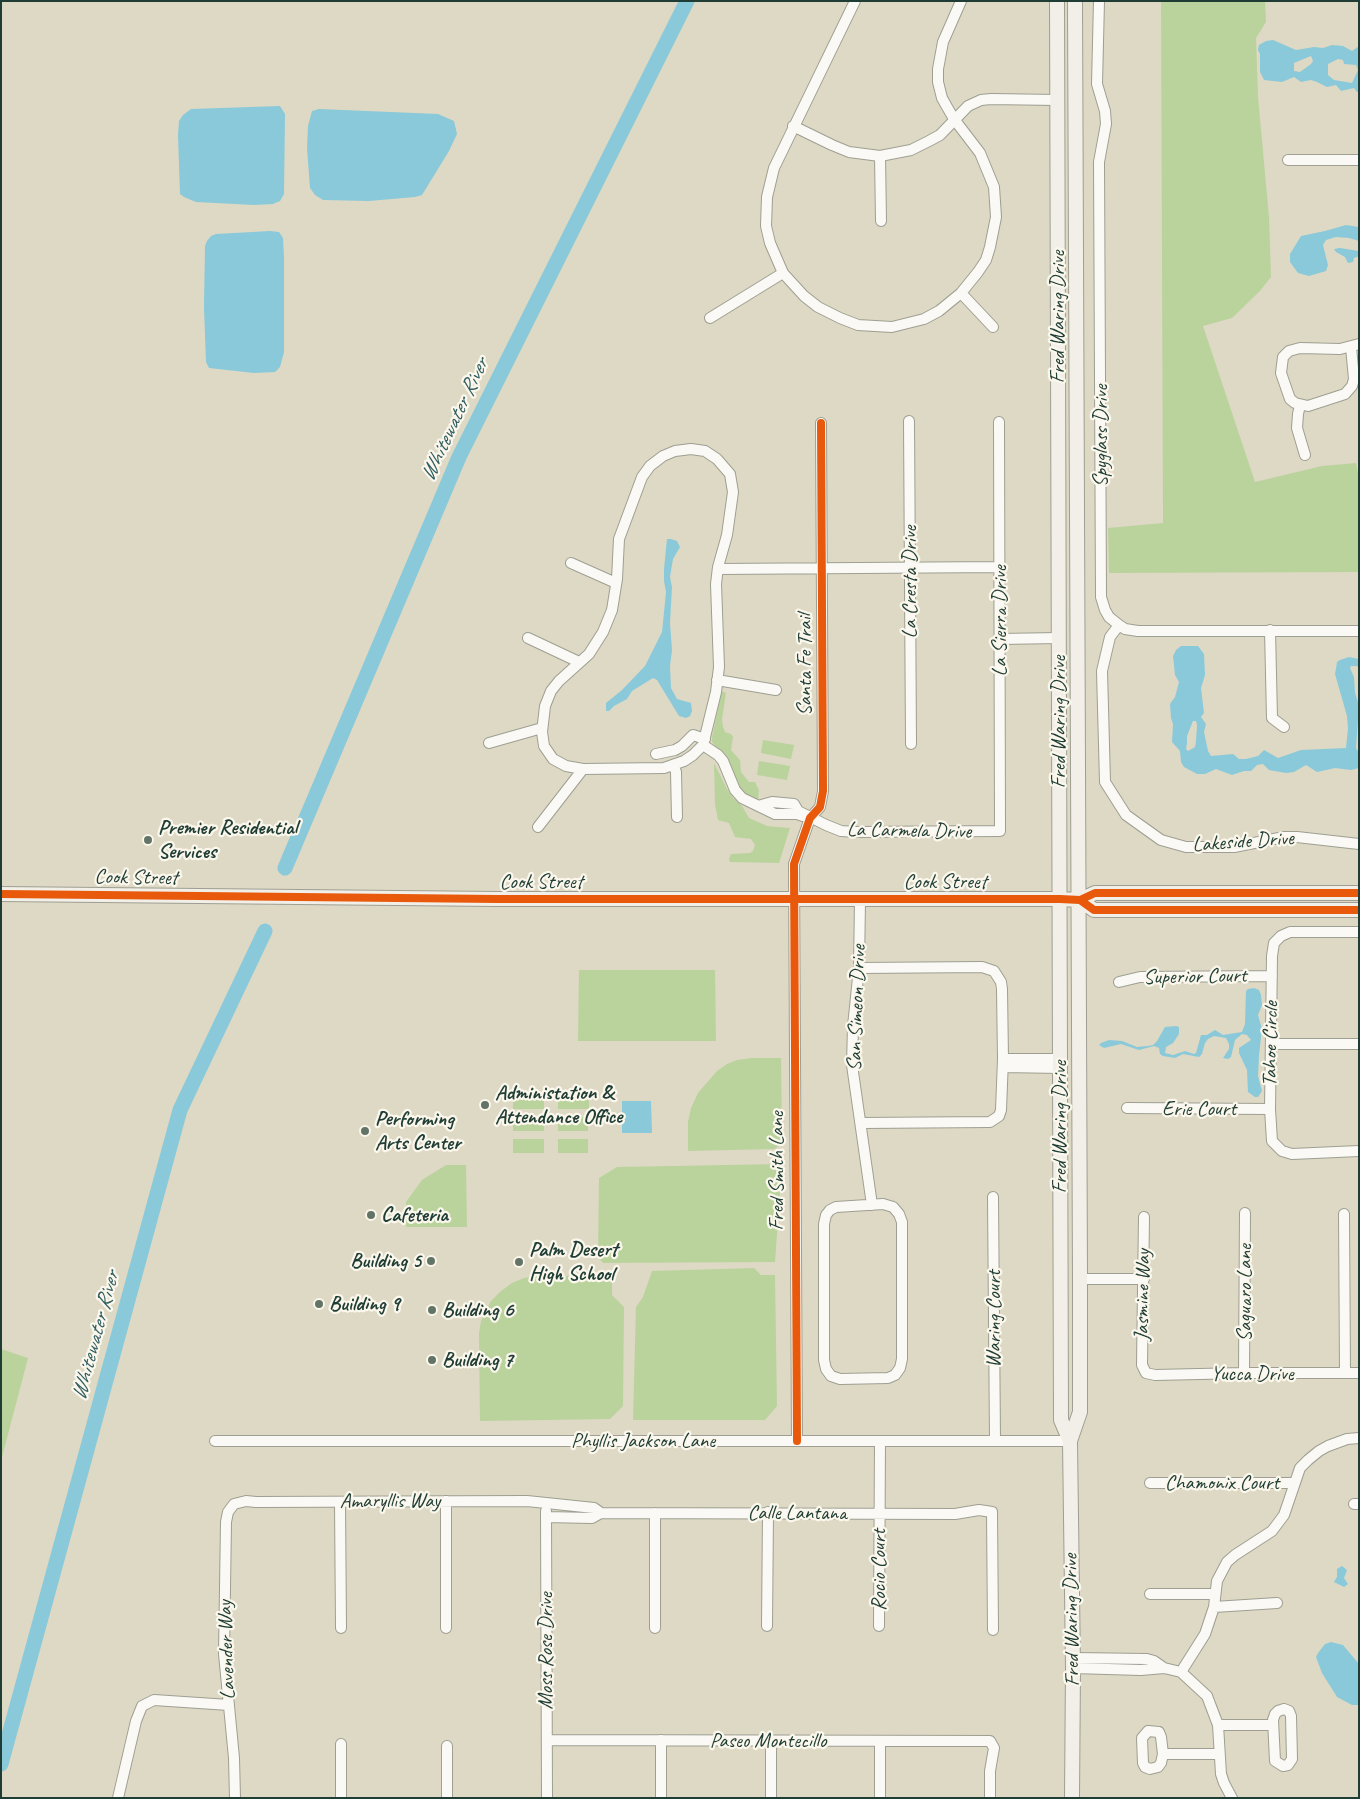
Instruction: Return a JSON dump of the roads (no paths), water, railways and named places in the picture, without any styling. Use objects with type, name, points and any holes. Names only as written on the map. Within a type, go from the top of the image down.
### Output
[{"type":"main road","name":"Fred Waring Drive","points":[[1057,1],[1061,1420],[1070,1442]]},
{"type":"main road","name":"Fred Waring Drive","points":[[1072,1798],[1073,1663],[1070,1442],[1080,1412],[1080,900],[1075,1]]},
{"type":"main road","points":[[1057,100],[1062,101],[1066,106],[1067,174],[1076,223]]},
{"type":"main road","points":[[1059,638],[1064,640],[1067,646],[1068,721],[1079,776]]},
{"type":"main road","name":"Cook Street","points":[[1,894],[488,899],[1080,900],[1095,893],[1359,893]]},
{"type":"main road","name":"Cook Street","points":[[1080,900],[1094,910],[1359,910]]},
{"type":"main road","points":[[1060,1063],[1064,1060],[1068,1066],[1071,1116],[1079,1145]]},
{"type":"main road","points":[[1060,1168],[1069,1184],[1069,1275],[1072,1279],[1080,1279]]},
{"type":"street","points":[[855,1],[774,168],[766,211],[770,243],[783,273],[804,296],[818,307],[858,325],[892,327],[924,319],[939,311],[961,293],[986,260],[996,218],[994,186],[980,153],[954,120],[942,98],[938,82],[942,42],[961,1]]},
{"type":"street","name":"Spyglass Drive","points":[[1098,1],[1097,84],[1105,111],[1106,124],[1100,148],[1099,162],[1101,597],[1109,617],[1119,625]]},
{"type":"street","points":[[793,126],[850,152],[880,156],[911,150],[940,135],[968,106],[981,100],[1057,100]]},
{"type":"street","points":[[880,156],[881,221]]},
{"type":"street","points":[[1288,160],[1359,160]]},
{"type":"street","points":[[710,318],[783,273]]},
{"type":"street","points":[[961,293],[994,327]]},
{"type":"street","points":[[1355,346],[1354,379],[1350,390],[1340,397],[1308,406],[1300,405],[1290,399],[1281,373],[1282,363],[1286,354],[1293,349],[1340,349],[1355,346]]},
{"type":"street","points":[[1300,405],[1297,428],[1305,455]]},
{"type":"street","name":"La Cresta Drive","points":[[909,421],[911,744]]},
{"type":"street","name":"La Sierra Drive","points":[[999,422],[1000,820]]},
{"type":"street","name":"Santa Fe Trail","points":[[794,900],[794,864],[810,818],[820,807],[823,791],[821,424]]},
{"type":"street","points":[[675,451],[704,451],[718,459],[732,478],[733,492],[716,584],[719,628],[718,680],[704,742],[693,755],[674,766],[664,768],[583,769],[566,766],[553,758],[544,746],[542,728],[544,706],[551,691],[559,681],[589,654],[603,632],[612,610],[616,582],[619,539],[642,477],[650,466],[663,456],[675,451]]},
{"type":"street","points":[[571,562],[616,582]]},
{"type":"street","points":[[718,569],[1000,568]]},
{"type":"street","points":[[1119,625],[1125,629],[1138,631],[1359,630]]},
{"type":"street","name":"Lakeside Drive","points":[[1119,625],[1110,637],[1102,671],[1105,782],[1126,815],[1162,840],[1186,847],[1234,847],[1297,837],[1359,844]]},
{"type":"street","points":[[1270,630],[1272,718],[1284,727]]},
{"type":"street","points":[[528,638],[579,662]]},
{"type":"street","points":[[1000,639],[1059,638]]},
{"type":"street","points":[[718,680],[776,690]]},
{"type":"street","points":[[489,743],[542,728]]},
{"type":"street","points":[[656,754],[679,749],[693,735],[704,742]]},
{"type":"street","name":"La Carmela Drive","points":[[704,742],[723,761],[735,790],[742,798],[775,814],[797,814],[841,831],[856,832],[990,832],[1000,831],[1000,820]]},
{"type":"street","points":[[674,766],[676,772],[677,817]]},
{"type":"street","points":[[538,827],[583,769]]},
{"type":"street","name":"La Carmela Drive","points":[[758,806],[769,803],[794,804],[798,811],[810,818]]},
{"type":"street","name":"Fred Smith Lane","points":[[794,900],[797,1441]]},
{"type":"street","name":"San Simeon Drive","points":[[860,900],[859,968],[853,1026],[852,1065],[872,1205]]},
{"type":"street","name":"Tahoe Circle","points":[[1359,932],[1297,931],[1285,933],[1274,944],[1270,1109],[1272,1141],[1282,1151],[1292,1154],[1359,1151]]},
{"type":"street","points":[[859,968],[982,967],[994,971],[1001,982],[1002,988],[1003,1063],[1001,1110],[999,1116],[990,1122],[860,1123]]},
{"type":"street","name":"Superior Court","points":[[1119,982],[1140,977],[1272,976]]},
{"type":"street","points":[[1271,1044],[1359,1044]]},
{"type":"street","points":[[1003,1063],[1060,1063]]},
{"type":"street","name":"Erie Court","points":[[1127,1108],[1270,1109]]},
{"type":"street","name":"Waring Court","points":[[993,1197],[995,1441]]},
{"type":"street","points":[[883,1204],[892,1206],[899,1214],[902,1222],[902,1359],[900,1368],[895,1375],[888,1378],[840,1378],[831,1376],[826,1369],[824,1360],[824,1224],[826,1215],[836,1207],[872,1205],[883,1204]]},
{"type":"street","name":"Saguaro Lane","points":[[1244,1373],[1245,1213]]},
{"type":"street","points":[[1344,1214],[1344,1373]]},
{"type":"street","name":"Jasmine Way","points":[[1144,1217],[1142,1364],[1146,1373]]},
{"type":"street","points":[[1080,1279],[1144,1279]]},
{"type":"street","name":"Yucca Drive","points":[[1146,1373],[1155,1375],[1359,1373]]},
{"type":"street","points":[[1181,1672],[1205,1634],[1214,1607],[1217,1581],[1227,1562],[1272,1531],[1284,1515],[1300,1468],[1319,1451],[1347,1439],[1359,1438]]},
{"type":"street","name":"Phyllis Jackson Lane","points":[[215,1441],[1070,1442]]},
{"type":"street","name":"Rocio Court","points":[[879,1626],[880,1441]]},
{"type":"street","name":"Chamonix Court","points":[[1150,1483],[1294,1484]]},
{"type":"street","name":"Amaryllis Way","points":[[234,1504],[246,1501],[527,1501],[546,1504]]},
{"type":"street","points":[[446,1501],[446,1628]]},
{"type":"street","points":[[340,1502],[341,1628]]},
{"type":"street","name":"Lavender Way","points":[[234,1504],[228,1512],[226,1522],[224,1654],[234,1758],[235,1798]]},
{"type":"street","name":"Calle Lantana","points":[[546,1504],[594,1508],[601,1513]]},
{"type":"street","name":"Moss Rose Drive","points":[[546,1504],[547,1798]]},
{"type":"street","name":"Calle Lantana","points":[[546,1517],[592,1518],[601,1513],[955,1514],[979,1510],[992,1512],[994,1530],[993,1630]]},
{"type":"street","points":[[767,1626],[768,1512]]},
{"type":"street","points":[[654,1628],[655,1513]]},
{"type":"street","points":[[1150,1594],[1215,1594]]},
{"type":"street","points":[[1214,1607],[1277,1603]]},
{"type":"street","points":[[1132,1669],[1133,1658]]},
{"type":"street","points":[[1073,1663],[1133,1658],[1154,1661],[1164,1668]]},
{"type":"street","points":[[1073,1663],[1132,1669],[1164,1668],[1181,1672],[1207,1696],[1218,1725],[1221,1774],[1232,1798]]},
{"type":"street","points":[[118,1798],[136,1721],[142,1706],[154,1700],[229,1705]]},
{"type":"street","points":[[1284,1709],[1289,1712],[1291,1716],[1292,1759],[1288,1765],[1279,1765],[1275,1761],[1274,1725],[1275,1714],[1278,1711],[1284,1709]]},
{"type":"street","points":[[1218,1725],[1274,1725]]},
{"type":"street","name":"Paseo Montecillo","points":[[547,1740],[990,1741],[994,1748],[990,1771],[990,1798]]},
{"type":"street","points":[[661,1740],[661,1798]]},
{"type":"street","points":[[771,1740],[771,1798]]},
{"type":"street","points":[[880,1741],[880,1798]]},
{"type":"street","points":[[341,1744],[342,1798]]},
{"type":"street","points":[[447,1746],[447,1798]]},
{"type":"street","points":[[1163,1754],[1219,1754]]},
{"type":"water","points":[[1273,40],[1296,50],[1314,47],[1323,48],[1332,45],[1343,46],[1352,51],[1359,46],[1359,92],[1354,88],[1341,91],[1336,85],[1327,87],[1311,80],[1301,82],[1294,77],[1282,82],[1264,80],[1260,72],[1260,54],[1258,50],[1259,45]],"holes":[[[1311,56],[1313,61],[1311,64],[1300,72],[1294,71],[1294,63]],[[1338,59],[1343,60],[1344,64],[1356,65],[1358,70],[1352,83],[1334,80],[1328,75],[1328,64]]]},
{"type":"water","points":[[280,106],[285,114],[284,194],[280,201],[273,204],[254,205],[196,202],[180,194],[178,135],[179,121],[183,115],[191,109]]},
{"type":"water","points":[[319,109],[438,114],[454,121],[457,134],[449,151],[422,195],[369,201],[323,200],[315,195],[310,188],[307,148],[308,126],[312,111]]},
{"type":"water","points":[[1346,225],[1359,227],[1359,241],[1336,237],[1326,240],[1323,245],[1328,265],[1326,271],[1309,276],[1298,273],[1290,262],[1290,254],[1301,236]]},
{"type":"water","points":[[279,232],[283,238],[284,352],[280,367],[275,372],[254,373],[209,368],[206,362],[204,307],[205,246],[207,241],[216,234]]},
{"type":"water","points":[[1334,249],[1359,251],[1359,256],[1354,258],[1353,262],[1348,263],[1345,257]]},
{"type":"water","points":[[667,539],[677,541],[680,547],[673,559],[670,577],[672,587],[670,623],[672,650],[670,666],[671,688],[677,699],[691,703],[692,711],[690,716],[686,718],[679,716],[657,680],[653,678],[632,691],[627,699],[606,711],[606,703],[622,690],[645,666],[662,632],[666,592],[664,569]]},
{"type":"water","points":[[1181,646],[1198,646],[1204,654],[1205,675],[1201,688],[1204,713],[1201,717],[1206,724],[1204,732],[1208,751],[1211,756],[1233,754],[1239,759],[1258,756],[1264,750],[1278,758],[1301,750],[1346,748],[1347,716],[1335,674],[1337,662],[1340,660],[1349,657],[1359,659],[1359,669],[1357,666],[1351,666],[1350,668],[1354,677],[1355,693],[1359,705],[1356,748],[1359,753],[1359,768],[1351,770],[1335,768],[1317,772],[1306,765],[1294,772],[1286,773],[1269,770],[1263,764],[1257,765],[1251,771],[1232,775],[1216,769],[1205,774],[1197,774],[1184,767],[1181,762],[1180,751],[1172,742],[1173,724],[1170,704],[1175,697],[1179,682],[1175,675],[1173,656]],"holes":[[[1193,721],[1196,721],[1195,747],[1188,751],[1186,749],[1187,736]]]},
{"type":"water","points":[[1254,988],[1259,990],[1262,1005],[1258,1015],[1262,1029],[1258,1076],[1262,1091],[1258,1097],[1248,1092],[1247,1070],[1239,1053],[1239,1048],[1251,1040],[1247,1035],[1242,1034],[1235,1040],[1231,1057],[1228,1059],[1223,1058],[1229,1049],[1226,1038],[1214,1036],[1205,1043],[1202,1054],[1199,1057],[1183,1054],[1175,1058],[1163,1056],[1160,1054],[1159,1048],[1154,1046],[1139,1050],[1121,1044],[1104,1048],[1099,1045],[1109,1040],[1122,1041],[1137,1047],[1153,1045],[1165,1027],[1176,1026],[1179,1027],[1179,1034],[1173,1043],[1166,1047],[1165,1053],[1173,1055],[1185,1051],[1194,1054],[1196,1053],[1201,1035],[1207,1035],[1215,1030],[1223,1035],[1242,1032],[1245,1024],[1246,991]]},
{"type":"water","points":[[622,1101],[651,1101],[652,1133],[622,1133]]},
{"type":"water","points":[[1342,1566],[1347,1570],[1344,1578],[1348,1584],[1344,1587],[1334,1582],[1337,1577],[1337,1569]]},
{"type":"water","points":[[1331,1642],[1343,1645],[1359,1664],[1359,1705],[1352,1705],[1337,1697],[1322,1673],[1316,1657],[1325,1644]]},
{"type":"waterway","name":"Whitewater River","points":[[285,868],[459,457],[687,1]]},
{"type":"waterway","name":"Whitewater River","points":[[1,1764],[180,1110],[265,931]]},
{"type":"place","name":"Premier Residential Services","points":[[148,840]]},
{"type":"place","name":"Administation & Attendance Office","points":[[485,1105]]},
{"type":"place","name":"Performing Arts Center","points":[[365,1131]]},
{"type":"place","name":"Cafeteria","points":[[371,1215]]},
{"type":"place","name":"Building 5","points":[[431,1261]]},
{"type":"place","name":"Palm Desert High School","points":[[519,1262]]},
{"type":"place","name":"Building 9","points":[[319,1304]]},
{"type":"place","name":"Building 6","points":[[432,1310]]},
{"type":"place","name":"Building 7","points":[[432,1360]]}]
